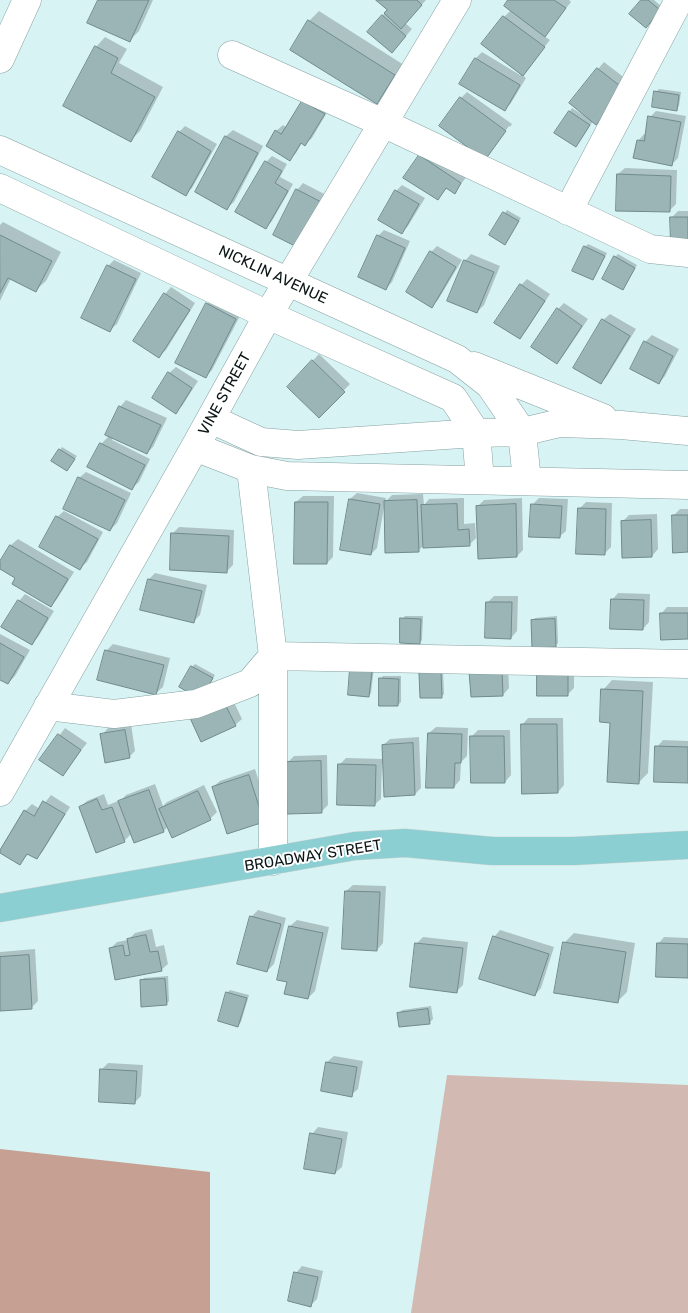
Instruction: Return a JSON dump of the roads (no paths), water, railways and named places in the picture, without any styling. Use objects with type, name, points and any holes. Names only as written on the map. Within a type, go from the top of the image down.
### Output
[{"type":"main road","name":"BROADWAY STREET","points":[[0,908],[355,846],[404,843],[492,851],[574,851],[688,845]]},
{"type":"street","points":[[0,60],[27,0]]},
{"type":"street","name":"VINE STREET","points":[[0,792],[196,447],[268,315],[457,0]]},
{"type":"street","points":[[568,211],[679,0]]},
{"type":"street","points":[[232,55],[383,123],[650,249],[688,253]]},
{"type":"street","name":"NICKLIN AVENUE","points":[[0,150],[457,359],[490,385],[522,432],[527,481]]},
{"type":"street","points":[[0,188],[268,315],[453,398],[476,433],[480,480]]},
{"type":"street","points":[[457,359],[621,425]]},
{"type":"street","points":[[211,419],[261,442],[298,445],[476,433],[522,432],[560,423],[621,425],[688,431]]},
{"type":"street","points":[[196,447],[251,469],[287,476],[688,485]]},
{"type":"street","points":[[251,469],[273,656],[273,861]]},
{"type":"street","points":[[48,706],[114,714],[196,704],[250,683],[273,656]]},
{"type":"street","points":[[273,656],[688,664]]}]
